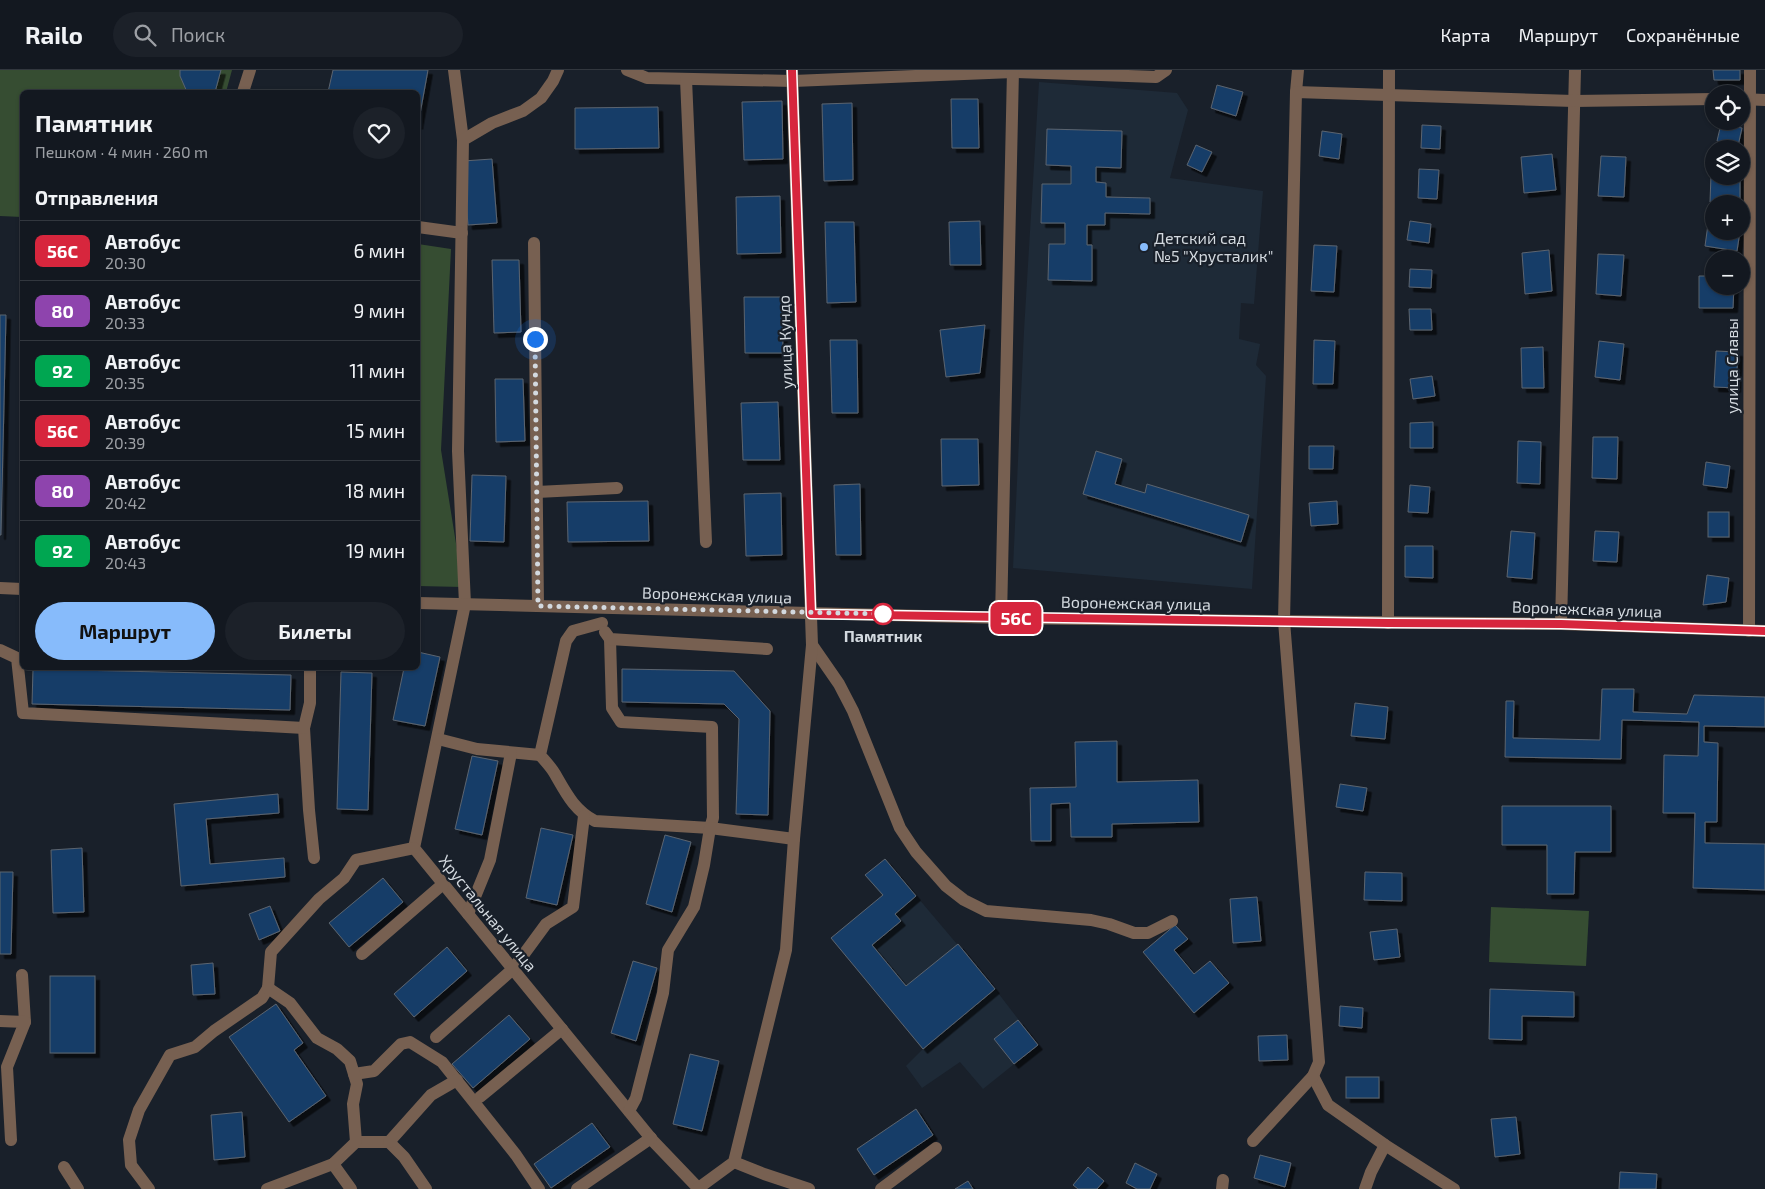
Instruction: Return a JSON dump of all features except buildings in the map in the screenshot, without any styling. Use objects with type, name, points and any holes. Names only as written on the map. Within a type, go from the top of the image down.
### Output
[{"type":"street","points":[[244,90],[250,70]]},
{"type":"street","points":[[149,1189],[131,1165],[129,1140],[139,1110],[170,1055],[195,1047],[214,1031],[262,998],[268,988],[271,952],[320,899],[344,878],[356,860],[414,848],[465,604],[458,451],[463,140],[454,70]]},
{"type":"street","points":[[463,140],[492,123],[523,111],[541,98],[558,70]]},
{"type":"street","points":[[627,70],[647,78],[686,79],[1013,71],[1156,77],[1166,70]]},
{"type":"street","points":[[1252,1141],[1314,1076],[1319,1062],[1284,621],[1298,70]]},
{"type":"street","points":[[1388,623],[1389,70]]},
{"type":"street","points":[[1561,624],[1575,70]]},
{"type":"street","name":"улица Славы","points":[[1747,85],[1750,70]]},
{"type":"street","points":[[1001,618],[1013,71]]},
{"type":"street","name":"улица Кундо","points":[[734,1162],[786,950],[812,646],[792,75]]},
{"type":"street","points":[[686,79],[706,542]]},
{"type":"street","points":[[1296,92],[1574,102],[1705,100]]},
{"type":"street","points":[[1750,99],[1765,100]]},
{"type":"street","name":"улица Славы","points":[[1745,130],[1749,631]]},
{"type":"street","points":[[420,227],[462,233]]},
{"type":"street","points":[[534,243],[538,606]]},
{"type":"street","points":[[537,492],[617,488]]},
{"type":"street","points":[[0,588],[20,589]]},
{"type":"street","name":"Воронежская улица","points":[[420,603],[1001,618],[1561,624],[1765,631]]},
{"type":"street","points":[[600,608],[604,631],[610,639],[612,708],[622,722],[712,728],[713,818],[704,865],[694,906],[668,950],[662,993],[636,1098],[629,1110]]},
{"type":"street","points":[[540,755],[566,641],[573,631],[602,623]]},
{"type":"street","points":[[610,639],[766,648]]},
{"type":"street","points":[[812,646],[840,684],[864,736],[900,828],[916,852],[946,886],[964,900],[986,911],[1006,914],[1042,914],[1091,920],[1134,933],[1148,933],[1172,921]]},
{"type":"street","points":[[0,650],[17,658],[23,713],[304,728]]},
{"type":"street","points":[[310,670],[310,703],[304,728],[314,858]]},
{"type":"street","points":[[438,739],[477,749],[540,755],[554,772],[569,800],[584,816],[595,821],[710,828],[794,839]]},
{"type":"street","points":[[468,914],[490,860],[511,753]]},
{"type":"street","points":[[436,1037],[513,969],[546,924],[573,907],[584,816]]},
{"type":"street","name":"Хрустальная улица","points":[[414,848],[651,1138],[698,1189]]},
{"type":"street","points":[[362,954],[443,884]]},
{"type":"street","points":[[11,1140],[7,1067],[25,1022],[22,975]]},
{"type":"street","points":[[268,988],[290,1004],[316,1038],[337,1049],[350,1061],[357,1084],[354,1104],[356,1142]]},
{"type":"street","points":[[0,1021],[25,1022]]},
{"type":"street","points":[[480,1097],[562,1029]]},
{"type":"street","points":[[354,1074],[374,1071],[401,1044],[410,1042],[442,1062],[516,1155],[538,1189]]},
{"type":"street","points":[[1314,1076],[1328,1105],[1385,1145],[1454,1189]]},
{"type":"street","points":[[389,1142],[431,1095],[456,1080]]},
{"type":"street","points":[[577,1189],[651,1138]]},
{"type":"street","points":[[266,1189],[282,1186],[334,1164],[356,1142],[389,1142],[404,1157],[426,1189]]},
{"type":"street","points":[[1365,1189],[1371,1172],[1385,1145]]},
{"type":"street","points":[[881,1189],[936,1148]]},
{"type":"street","points":[[698,1189],[734,1162],[809,1189]]},
{"type":"street","points":[[334,1164],[351,1189]]},
{"type":"street","points":[[64,1167],[78,1189]]},
{"type":"shaded area","points":[[1039,82],[1177,93],[1188,110],[1170,178],[1263,191],[1254,304],[1241,303],[1239,339],[1260,344],[1256,365],[1266,376],[1252,589],[1013,568],[1024,331]]},
{"type":"shaded area","points":[[885,859],[995,989],[1038,1045],[983,1089],[960,1062],[922,1088],[906,1066],[923,1049],[831,938],[882,896],[865,875]]},
{"type":"green space","points":[[0,70],[232,70],[227,90],[20,90],[20,217],[0,216]]},
{"type":"green space","points":[[420,244],[451,249],[441,450],[463,587],[420,586]]},
{"type":"green space","points":[[1491,907],[1589,911],[1586,966],[1489,962]]},
{"type":"bus line","name":"56С","points":[[792,70],[811,614],[1561,624],[1765,631]]},
{"type":"place","name":"Детский сад №5 \"Хрусталик\"","points":[[1144,247]]},
{"type":"place","name":"Памятник","points":[[883,614]]},
{"type":"route","points":[[535,339],[538,606],[811,614],[883,614]]}]
